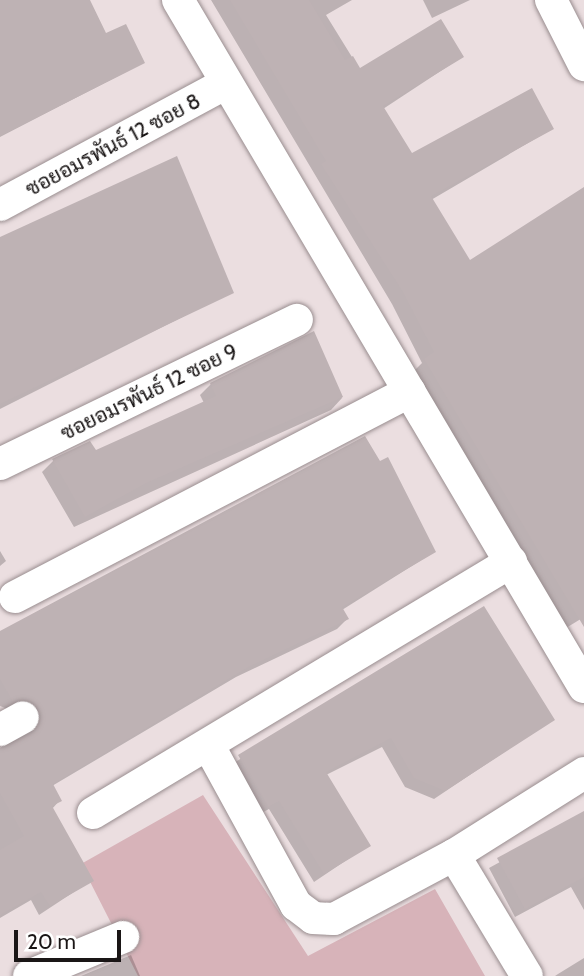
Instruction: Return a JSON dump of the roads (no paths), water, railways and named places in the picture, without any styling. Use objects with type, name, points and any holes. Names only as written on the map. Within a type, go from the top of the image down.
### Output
[{"type":"street","points":[[178,0],[225,84],[584,687]]},
{"type":"street","points":[[551,0],[584,65]]},
{"type":"street","name":"ซอยอมรพันธ์ 12 ซอย 8","points":[[0,205],[225,84]]},
{"type":"street","name":"ซอยอมรพันธ์ 12 ซอย 9","points":[[0,464],[297,320]]},
{"type":"street","points":[[15,597],[410,391]]},
{"type":"street","points":[[93,813],[210,748],[511,562]]},
{"type":"street","points":[[210,748],[296,905],[313,918],[334,919],[454,855],[584,773]]},
{"type":"street","points":[[454,855],[527,976]]},
{"type":"street","points":[[29,976],[123,937]]}]
